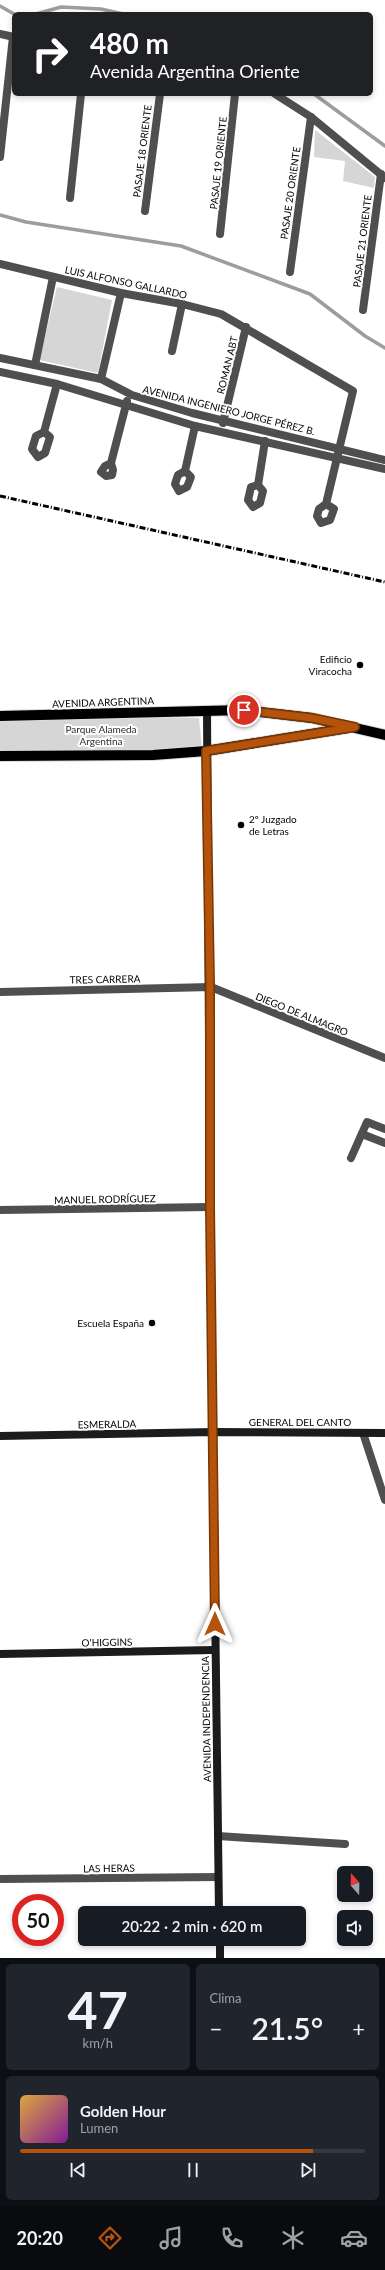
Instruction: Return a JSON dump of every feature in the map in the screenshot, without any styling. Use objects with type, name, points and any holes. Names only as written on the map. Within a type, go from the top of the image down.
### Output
[{"type":"main road","name":"AVENIDA ARGENTINA","points":[[0,716],[98,715],[207,710],[244,710],[355,727],[385,735]]},
{"type":"main road","name":"AVENIDA INDEPENDENCIA","points":[[207,710],[206,751],[210,987],[210,1207],[219,1906]]},
{"type":"main road","points":[[0,756],[153,755],[206,751],[355,727]]},
{"type":"main road","name":"GENERAL DEL CANTO","points":[[214,1432],[385,1433]]},
{"type":"main road","name":"ESMERALDA","points":[[0,1436],[214,1432]]},
{"type":"main road","name":"O'HIGGINS","points":[[0,1654],[215,1650]]},
{"type":"main road","points":[[220,1946],[220,1958]]},
{"type":"street","points":[[0,34],[12,37]]},
{"type":"street","points":[[0,157],[12,54]]},
{"type":"street","points":[[70,198],[81,96]]},
{"type":"street","name":"PASAJE 18 ORIENTE","points":[[145,211],[160,96]]},
{"type":"street","name":"PASAJE 19 ORIENTE","points":[[220,234],[236,96]]},
{"type":"street","points":[[278,96],[311,117],[383,176]]},
{"type":"street","name":"PASAJE 20 ORIENTE","points":[[290,272],[311,117]]},
{"type":"street","name":"PASAJE 21 ORIENTE","points":[[363,310],[383,176]]},
{"type":"street","name":"LUIS ALFONSO GALLARDO","points":[[0,264],[121,293],[182,304],[221,314],[246,327],[353,391],[340,448]]},
{"type":"street","points":[[35,365],[53,277]]},
{"type":"street","points":[[101,379],[121,293]]},
{"type":"street","points":[[172,351],[182,304]]},
{"type":"street","name":"ROMAN ABT","points":[[220,431],[224,420],[246,327]]},
{"type":"street","name":"AVENIDA INGENIERO JORGE PÉREZ B.","points":[[0,358],[101,379],[130,394],[192,413],[385,460]]},
{"type":"street","name":"AVENIDA INGENIERO JORGE PÉREZ B.","points":[[0,372],[57,384],[195,426],[385,469]]},
{"type":"street","points":[[44,432],[57,384]]},
{"type":"street","points":[[111,463],[125,404],[130,394]]},
{"type":"street","points":[[185,471],[195,426]]},
{"type":"street","points":[[258,485],[265,441]]},
{"type":"street","points":[[326,504],[340,448]]},
{"type":"street","name":"TRES CARRERA","points":[[0,992],[210,987]]},
{"type":"street","name":"DIEGO DE ALMAGRO","points":[[210,987],[385,1058]]},
{"type":"street","points":[[351,1158],[366,1122],[385,1129],[383,1142],[362,1134]]},
{"type":"street","name":"MANUEL RODRÍGUEZ","points":[[0,1210],[210,1207]]},
{"type":"street","points":[[363,1433],[385,1500]]},
{"type":"street","points":[[218,1836],[345,1844]]},
{"type":"street","name":"LAS HERAS","points":[[0,1880],[218,1877]]},
{"type":"green space","points":[[315,130],[375,177],[374,188],[343,181],[345,161],[314,157]]},
{"type":"green space","points":[[57,287],[112,300],[98,373],[39,360]]},
{"type":"green space","name":"Parque Alameda Argentina","points":[[0,718],[199,718],[202,749],[0,754]]},
{"type":"waterway","points":[[0,6],[12,13]]},
{"type":"waterway","points":[[43,12],[61,7],[101,9],[114,12]]},
{"type":"waterway","points":[[317,96],[385,146]]},
{"type":"waterway","points":[[0,215],[26,222],[181,246],[310,294],[365,336],[385,348]]},
{"type":"railway","points":[[0,496],[385,582]]},
{"type":"place","name":"Edificio Viracocha","points":[[360,665]]},
{"type":"place","name":"2º Juzgado de Letras","points":[[241,825]]},
{"type":"place","name":"Escuela España","points":[[152,1323]]},
{"type":"route","points":[[215,1624],[214,1432],[210,1207],[210,987],[206,751],[355,727],[312,718],[244,710]]}]
